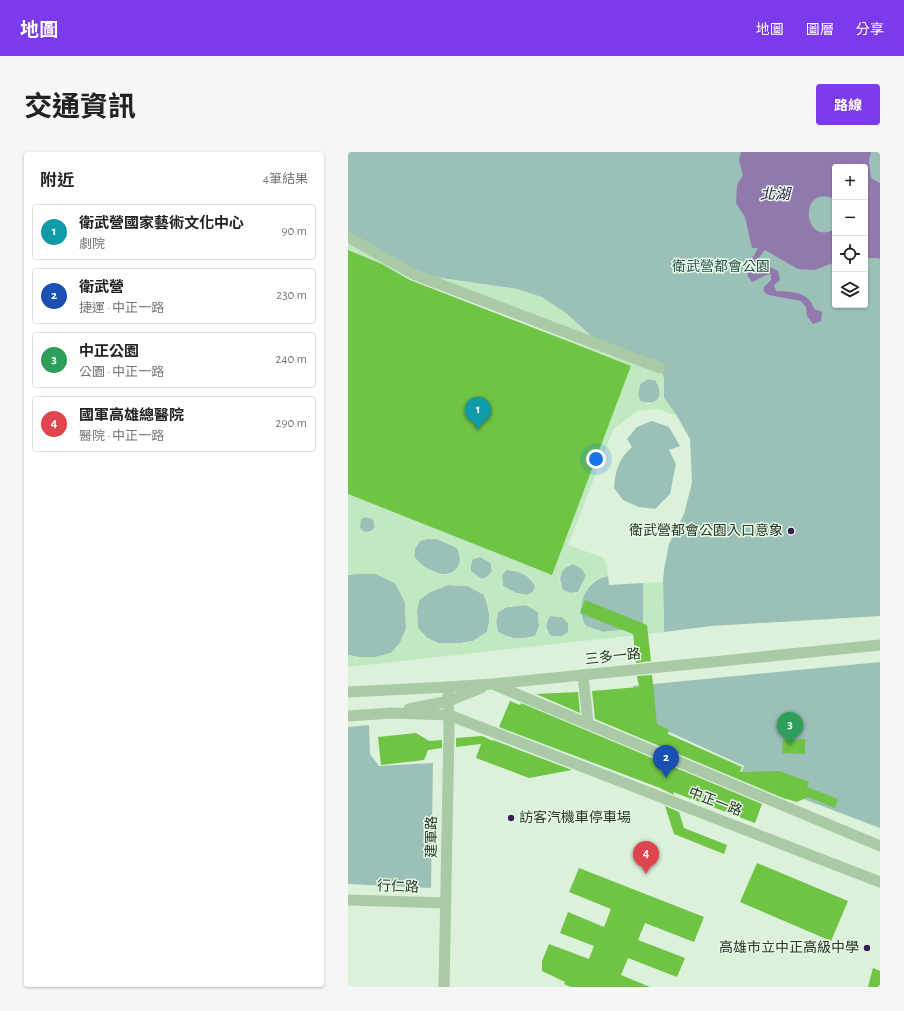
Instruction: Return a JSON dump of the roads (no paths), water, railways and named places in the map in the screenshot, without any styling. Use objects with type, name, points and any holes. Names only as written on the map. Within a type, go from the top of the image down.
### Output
[{"type":"street","points":[[348,237],[413,274],[660,368]]},
{"type":"street","name":"三多一路","points":[[348,692],[493,684],[880,645]]},
{"type":"street","points":[[583,675],[588,724]]},
{"type":"street","points":[[392,713],[449,701],[493,684]]},
{"type":"street","name":"中正一路","points":[[493,684],[880,846]]},
{"type":"street","name":"建軍路","points":[[444,987],[449,715],[448,687]]},
{"type":"street","points":[[348,716],[392,713],[449,715]]},
{"type":"street","name":"中正一路","points":[[449,715],[880,882]]},
{"type":"street","name":"行仁路","points":[[348,900],[446,903]]},
{"type":"water","name":"北湖","points":[[741,152],[871,152],[869,161],[871,178],[880,183],[880,259],[868,258],[868,164],[832,164],[832,198],[823,196],[815,199],[810,206],[809,215],[811,223],[816,230],[824,232],[832,230],[832,263],[815,270],[798,269],[765,250],[753,265],[752,273],[758,273],[770,267],[778,271],[780,280],[774,285],[776,291],[794,292],[804,296],[812,303],[814,309],[822,312],[821,321],[813,324],[807,316],[806,307],[801,301],[769,295],[764,292],[764,287],[771,280],[771,274],[752,282],[748,277],[747,268],[758,248],[752,248],[745,217],[736,203],[737,185],[743,175],[739,160]]},
{"type":"place","name":"衛武營國家藝術文化中心","points":[[478,430]]},
{"type":"place","name":"衛武營都會公園入口意象","points":[[791,531]]},
{"type":"place","name":"中正公園","points":[[790,745]]},
{"type":"place","name":"衛武營","points":[[666,778]]},
{"type":"place","name":"訪客汽機車停車場","points":[[511,818]]},
{"type":"place","name":"國軍高雄總醫院","points":[[646,874]]},
{"type":"place","name":"高雄市立中正高級中學","points":[[867,948]]},
{"type":"park label","name":"衛武營都會公園","points":[[721,267]]}]
